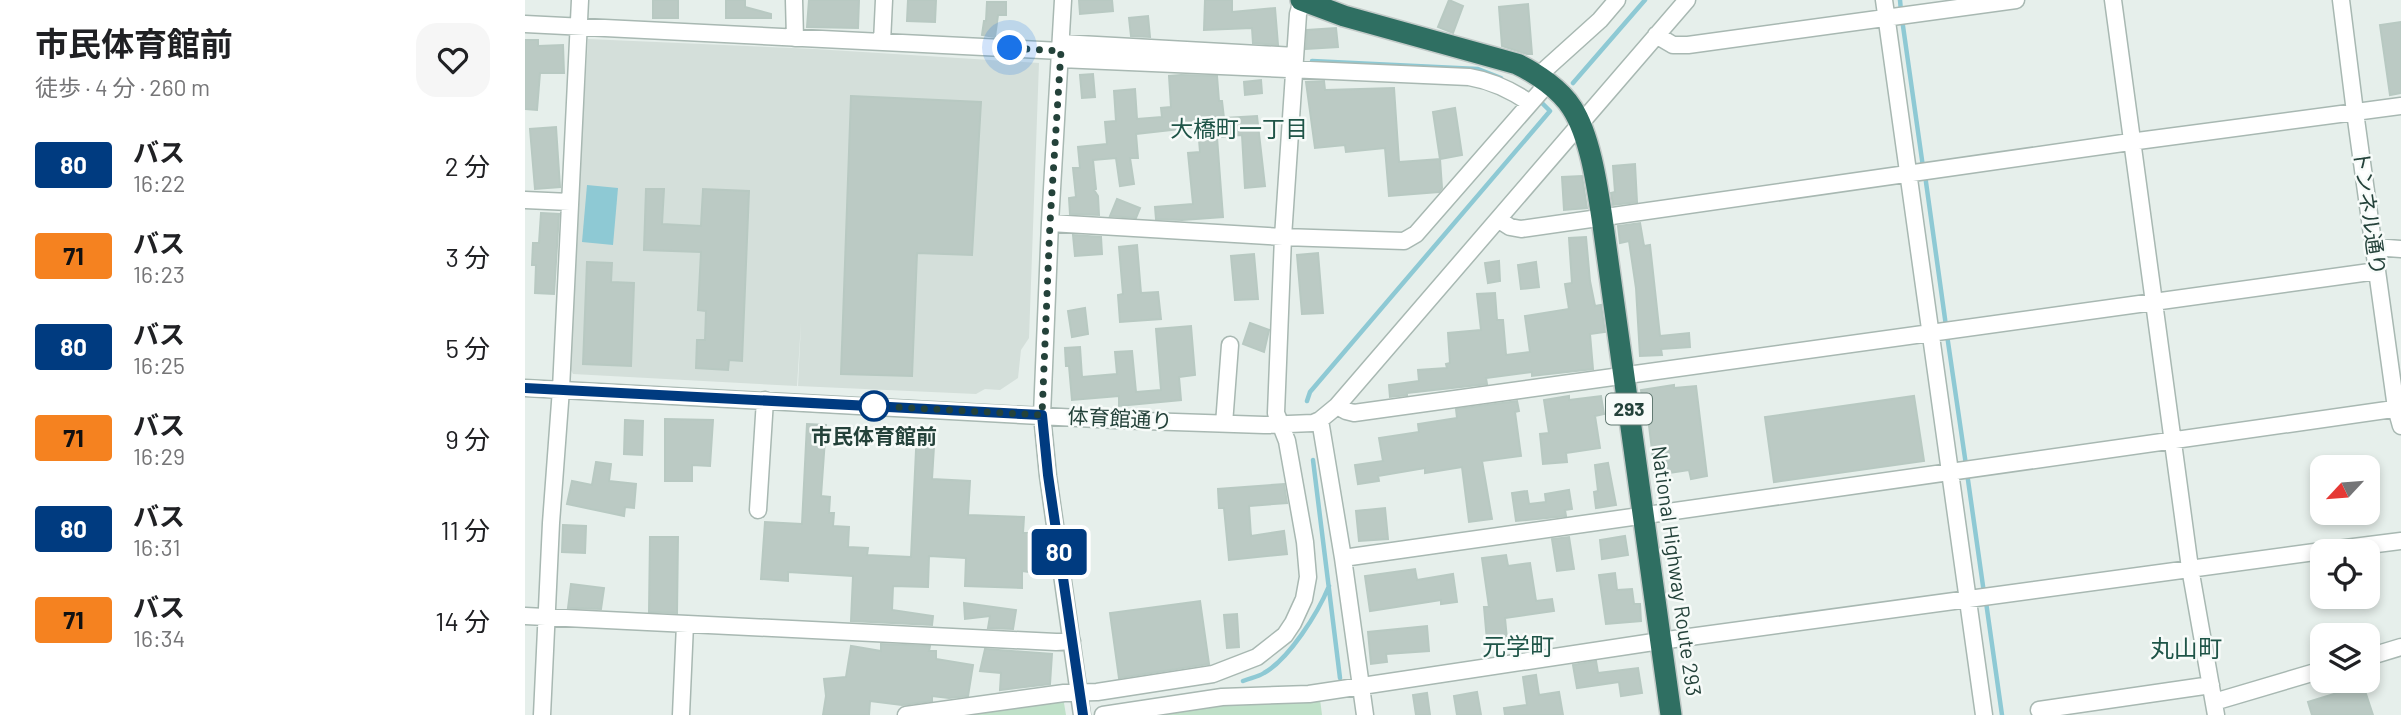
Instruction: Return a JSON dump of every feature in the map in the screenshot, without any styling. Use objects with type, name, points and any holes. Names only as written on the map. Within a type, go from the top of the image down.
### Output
[{"type":"highway","name":"National Highway Route 293","points":[[1301,0],[1344,16],[1517,64],[1543,79],[1572,107],[1593,162],[1671,715]]},
{"type":"street","points":[[542,715],[580,0]]},
{"type":"street","points":[[794,0],[795,38]]},
{"type":"street","points":[[882,42],[884,0]]},
{"type":"street","points":[[1063,0],[1042,415],[1048,475],[1083,715]]},
{"type":"street","points":[[906,715],[1079,692],[1097,692],[1213,674],[1257,657],[1285,635],[1304,600],[1308,577],[1303,529],[1283,425],[1276,413],[1283,237],[1301,0]]},
{"type":"street","points":[[1050,223],[1283,237],[1404,241],[1416,234],[1530,103],[1543,79],[1617,0]]},
{"type":"street","points":[[1365,715],[1320,420],[1337,406],[1500,220],[1687,0]]},
{"type":"street","points":[[1884,0],[1983,715]]},
{"type":"street","points":[[1656,35],[1673,45],[1688,45],[2016,0]]},
{"type":"street","points":[[2113,0],[2130,142],[2190,568],[2215,709],[2310,674]]},
{"type":"street","name":"トンネル通り","points":[[2341,0],[2354,112],[2401,426]]},
{"type":"street","points":[[525,24],[1295,63],[1469,77],[1490,81],[1515,92],[1530,103]]},
{"type":"street","points":[[1500,220],[1510,227],[1521,229],[2401,106]]},
{"type":"street","points":[[525,200],[570,202]]},
{"type":"street","points":[[2374,247],[2401,249]]},
{"type":"street","points":[[1337,406],[1354,413],[2377,271]]},
{"type":"street","points":[[1224,424],[1230,345]]},
{"type":"street","name":"体育館通り","points":[[525,388],[1224,424],[1283,425],[1320,420]]},
{"type":"street","points":[[758,510],[765,400]]},
{"type":"street","points":[[1343,558],[2398,408]]},
{"type":"street","points":[[2380,544],[2401,541]]},
{"type":"street","points":[[1103,715],[1222,697],[1309,694],[1660,641],[2310,553]]},
{"type":"street","points":[[525,616],[1042,642],[1072,641]]},
{"type":"street","points":[[681,715],[685,624]]},
{"type":"street","points":[[2380,654],[2401,648]]},
{"type":"street","points":[[2039,710],[2211,685]]},
{"type":"shaded area","points":[[588,39],[1039,63],[1029,338],[1021,350],[1018,378],[1000,390],[985,389],[976,394],[798,386],[801,323],[797,386],[573,374],[568,365]]},
{"type":"green space","points":[[1063,697],[1066,715],[935,715]]},
{"type":"green space","points":[[1320,699],[1322,715],[1145,715],[1224,704]]},
{"type":"water","points":[[587,185],[618,188],[613,245],[582,242]]},
{"type":"building","points":[[653,0],[678,0],[678,18],[653,18]]},
{"type":"building","points":[[726,0],[745,0],[745,7],[771,14],[771,18],[726,18]]},
{"type":"building","points":[[809,0],[859,0],[858,28],[807,27]]},
{"type":"building","points":[[908,0],[936,0],[935,22],[907,21]]},
{"type":"building","points":[[1079,0],[1112,0],[1113,11],[1080,14]]},
{"type":"building","points":[[1205,0],[1232,0],[1232,12],[1275,8],[1278,45],[1253,43],[1252,28],[1204,30]]},
{"type":"building","points":[[1449,0],[1463,6],[1453,33],[1438,27]]},
{"type":"building","points":[[987,2],[1006,2],[1006,15],[998,15],[995,37],[982,35]]},
{"type":"building","points":[[1528,4],[1532,54],[1502,46],[1499,7]]},
{"type":"building","points":[[1148,16],[1150,37],[1131,36],[1129,18]]},
{"type":"building","points":[[2401,22],[2401,93],[2390,95],[2380,25]]},
{"type":"building","points":[[1336,28],[1338,47],[1306,49],[1307,30]]},
{"type":"building","points":[[525,40],[538,40],[538,46],[563,45],[564,73],[540,73],[537,110],[525,109]]},
{"type":"building","points":[[1093,74],[1095,97],[1082,98],[1080,75]]},
{"type":"building","points":[[1169,76],[1217,76],[1219,101],[1222,101],[1224,118],[1257,116],[1265,186],[1245,188],[1242,135],[1217,137],[1223,217],[1156,219],[1155,207],[1193,204],[1188,153],[1200,152],[1198,127],[1136,134],[1138,158],[1130,158],[1134,184],[1120,186],[1116,158],[1093,160],[1094,190],[1098,196],[1099,215],[1070,214],[1069,198],[1076,197],[1073,168],[1080,168],[1078,147],[1107,144],[1105,122],[1116,121],[1114,91],[1135,89],[1137,119],[1162,117],[1161,108],[1171,107]]},
{"type":"building","points":[[1261,80],[1262,93],[1245,95],[1244,82]]},
{"type":"building","points":[[1324,81],[1325,90],[1394,88],[1399,162],[1440,159],[1442,188],[1439,192],[1389,196],[1385,148],[1346,152],[1345,145],[1315,148],[1306,82]]},
{"type":"building","points":[[851,96],[981,102],[972,255],[917,253],[912,376],[841,374]]},
{"type":"building","points":[[1455,108],[1462,155],[1440,159],[1433,112]]},
{"type":"building","points":[[556,127],[560,187],[535,189],[530,129]]},
{"type":"building","points":[[1635,164],[1637,202],[1613,205],[1613,166]]},
{"type":"building","points":[[1582,176],[1587,208],[1564,210],[1562,177]]},
{"type":"building","points":[[646,189],[664,189],[662,224],[701,226],[703,189],[749,191],[742,361],[729,360],[728,370],[696,368],[697,340],[705,340],[706,311],[698,310],[701,252],[644,250]]},
{"type":"building","points":[[1117,199],[1140,208],[1136,218],[1110,216]]},
{"type":"building","points":[[541,213],[559,214],[554,294],[535,293],[536,265],[532,265],[533,243],[539,243]]},
{"type":"building","points":[[1640,223],[1644,246],[1650,245],[1660,336],[1689,333],[1690,347],[1661,349],[1662,355],[1640,356],[1636,288],[1629,241],[1620,243],[1618,226]]},
{"type":"building","points":[[1073,235],[1101,237],[1102,254],[1075,256]]},
{"type":"building","points":[[1586,237],[1595,306],[1601,305],[1605,332],[1590,334],[1593,369],[1532,376],[1532,372],[1486,378],[1487,384],[1390,397],[1389,385],[1419,381],[1418,370],[1447,368],[1446,364],[1450,363],[1448,333],[1481,330],[1477,294],[1495,293],[1497,320],[1503,320],[1506,355],[1530,352],[1525,316],[1569,309],[1565,284],[1572,283],[1569,238]]},
{"type":"building","points":[[1137,245],[1141,293],[1158,292],[1161,319],[1120,322],[1118,295],[1123,294],[1119,247]]},
{"type":"building","points":[[1318,253],[1323,313],[1302,314],[1297,255]]},
{"type":"building","points":[[1254,254],[1258,299],[1235,300],[1231,256]]},
{"type":"building","points":[[1499,261],[1500,281],[1488,283],[1485,263]]},
{"type":"building","points":[[587,262],[612,263],[611,282],[634,283],[631,366],[583,364]]},
{"type":"building","points":[[1536,262],[1539,287],[1521,289],[1518,265]]},
{"type":"building","points":[[1085,308],[1088,334],[1072,337],[1068,311]]},
{"type":"building","points":[[1250,323],[1269,330],[1264,352],[1243,344]]},
{"type":"building","points":[[1191,326],[1195,375],[1179,377],[1181,400],[1119,406],[1119,396],[1072,400],[1065,348],[1080,347],[1082,377],[1117,374],[1115,352],[1132,351],[1136,392],[1161,390],[1156,329]]},
{"type":"building","points":[[1674,385],[1674,388],[1696,386],[1707,476],[1691,479],[1689,470],[1655,475],[1647,409],[1644,410],[1641,390]]},
{"type":"building","points":[[1569,396],[1569,400],[1601,396],[1604,414],[1595,416],[1600,448],[1566,453],[1567,462],[1543,464],[1540,434],[1549,433],[1544,400]]},
{"type":"building","points":[[1914,396],[1924,461],[1774,482],[1765,417]]},
{"type":"building","points":[[1517,401],[1519,411],[1515,412],[1521,456],[1482,461],[1492,519],[1469,522],[1462,467],[1425,473],[1425,468],[1378,476],[1379,481],[1358,484],[1355,465],[1383,461],[1379,438],[1419,432],[1418,424],[1457,418],[1456,409]]},
{"type":"building","points":[[665,419],[713,420],[710,466],[692,465],[692,481],[665,481]]},
{"type":"building","points":[[625,420],[643,421],[642,455],[624,454]]},
{"type":"building","points":[[807,424],[826,425],[821,496],[830,497],[829,513],[834,513],[833,526],[849,527],[848,547],[868,548],[867,555],[911,557],[917,429],[935,430],[932,479],[970,481],[968,515],[1024,517],[1023,533],[1032,533],[1030,572],[1022,571],[1022,588],[965,586],[966,558],[929,556],[928,587],[893,586],[892,610],[933,616],[932,625],[851,621],[853,576],[788,572],[788,581],[761,579],[765,522],[802,524]]},
{"type":"building","points":[[596,462],[611,464],[609,481],[636,484],[634,508],[625,507],[624,516],[567,504],[572,481],[592,485]]},
{"type":"building","points":[[1608,463],[1616,505],[1596,508],[1594,492],[1598,491],[1595,465]]},
{"type":"building","points":[[1284,484],[1287,503],[1249,506],[1251,536],[1284,531],[1287,554],[1229,560],[1224,508],[1219,508],[1218,489]]},
{"type":"building","points":[[1569,490],[1572,509],[1565,510],[1566,516],[1516,521],[1512,493],[1527,491],[1529,504],[1546,502],[1545,494]]},
{"type":"building","points":[[1385,508],[1388,539],[1359,541],[1356,511]]},
{"type":"building","points":[[563,525],[586,526],[585,553],[562,552]]},
{"type":"building","points":[[1625,536],[1628,555],[1602,559],[1600,540]]},
{"type":"building","points":[[650,537],[678,537],[677,613],[649,612]]},
{"type":"building","points":[[1569,537],[1574,569],[1557,571],[1552,539]]},
{"type":"building","points":[[1506,555],[1508,566],[1530,563],[1536,601],[1552,599],[1554,611],[1505,618],[1507,639],[1487,641],[1484,607],[1489,607],[1482,558]]},
{"type":"building","points":[[1415,569],[1417,580],[1453,574],[1457,602],[1441,604],[1441,600],[1370,611],[1365,576]]},
{"type":"building","points":[[1615,573],[1617,590],[1632,589],[1634,604],[1640,604],[1641,621],[1606,624],[1599,575]]},
{"type":"building","points":[[571,584],[604,588],[601,609],[568,608]]},
{"type":"building","points":[[1200,601],[1209,664],[1119,678],[1110,613]]},
{"type":"building","points":[[964,603],[1016,610],[1013,629],[988,628],[990,616],[965,619]]},
{"type":"building","points":[[1237,614],[1239,647],[1227,648],[1224,615]]},
{"type":"building","points":[[1427,626],[1429,651],[1386,654],[1387,662],[1371,664],[1368,632]]},
{"type":"building","points":[[881,644],[930,646],[929,651],[936,651],[936,659],[973,665],[968,696],[932,696],[932,701],[902,705],[870,701],[869,715],[823,715],[826,696],[824,679],[846,677],[851,646],[881,651]]},
{"type":"building","points":[[985,649],[1052,654],[1050,684],[1000,690],[1001,673],[980,671]]},
{"type":"building","points":[[1596,661],[1598,673],[1638,668],[1642,693],[1621,696],[1619,682],[1577,688],[1573,665]]},
{"type":"building","points":[[1536,675],[1539,695],[1559,692],[1563,715],[1505,715],[1504,708],[1527,705],[1523,677]]},
{"type":"building","points":[[1477,692],[1481,715],[1457,715],[1454,696]]},
{"type":"building","points":[[1427,693],[1430,715],[1416,715],[1413,695]]},
{"type":"building","points":[[2337,693],[2366,693],[2373,715],[2312,715],[2308,702]]},
{"type":"waterway","points":[[1573,83],[1645,0]]},
{"type":"waterway","points":[[1900,0],[1901,11]]},
{"type":"waterway","points":[[1902,19],[1923,167]]},
{"type":"waterway","points":[[1312,61],[1478,69],[1501,78]]},
{"type":"waterway","points":[[1307,401],[1310,392],[1550,111],[1539,100]]},
{"type":"waterway","points":[[1925,175],[1946,326]]},
{"type":"waterway","points":[[1947,335],[1966,465]]},
{"type":"waterway","points":[[1313,460],[1340,678]]},
{"type":"waterway","points":[[1967,473],[1984,593]]},
{"type":"waterway","points":[[1243,681],[1264,673],[1293,646],[1318,609],[1329,586]]},
{"type":"waterway","points":[[1986,602],[2002,715]]},
{"type":"bus line","name":"80","points":[[525,388],[1042,415],[1048,475],[1083,715]]},
{"type":"place","name":"市民体育館前","points":[[874,406]]},
{"type":"district","name":"大橋町一丁目","points":[[1239,129]]},
{"type":"district","name":"元学町","points":[[1518,647]]},
{"type":"district","name":"丸山町","points":[[2186,649]]},
{"type":"route","points":[[874,406],[1042,415],[1061,51],[1010,48]]}]
